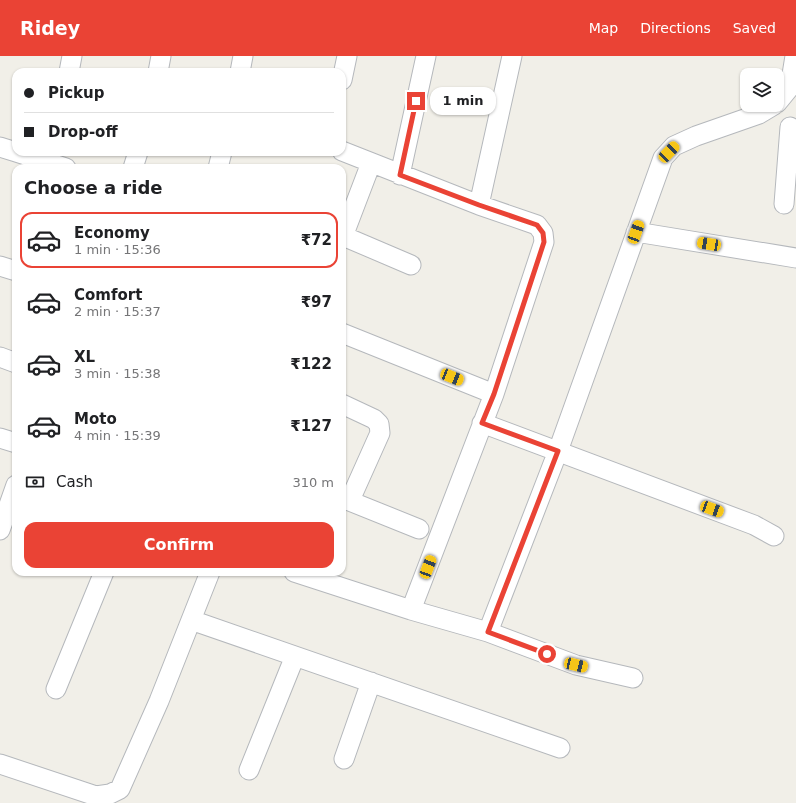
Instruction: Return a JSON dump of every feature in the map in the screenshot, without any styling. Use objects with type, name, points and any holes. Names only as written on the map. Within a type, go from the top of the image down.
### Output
[{"type":"street","points":[[70,68],[72,56]]},
{"type":"street","points":[[159,68],[161,56]]},
{"type":"street","points":[[241,68],[243,56]]},
{"type":"street","points":[[344,68],[347,56]]},
{"type":"street","points":[[400,175],[426,56]]},
{"type":"street","points":[[479,205],[512,56]]},
{"type":"street","points":[[784,94],[790,87],[795,56]]},
{"type":"street","points":[[488,632],[558,451],[663,158],[674,146],[696,136],[762,112]]},
{"type":"street","points":[[777,112],[780,120],[793,128],[784,204]]},
{"type":"street","points":[[0,147],[12,151]]},
{"type":"street","points":[[346,153],[479,205],[537,225],[543,233],[544,242],[494,394],[411,610]]},
{"type":"street","points":[[35,156],[58,161]]},
{"type":"street","points":[[346,229],[371,163]]},
{"type":"street","points":[[636,232],[796,258]]},
{"type":"street","points":[[346,238],[410,265]]},
{"type":"street","points":[[0,266],[12,270]]},
{"type":"street","points":[[346,334],[494,394]]},
{"type":"street","points":[[0,357],[12,362]]},
{"type":"street","points":[[346,406],[374,419],[379,424],[380,433],[346,499],[419,529]]},
{"type":"street","points":[[482,423],[754,525],[774,536]]},
{"type":"street","points":[[0,438],[12,442]]},
{"type":"street","points":[[0,530],[12,496]]},
{"type":"street","points":[[56,690],[102,576]]},
{"type":"street","points":[[0,764],[96,796],[110,794],[120,789],[159,701],[208,576]]},
{"type":"street","points":[[306,576],[411,610],[488,632],[576,665],[632,678]]},
{"type":"street","points":[[191,620],[560,748]]},
{"type":"street","points":[[249,770],[295,656]]},
{"type":"street","points":[[344,759],[371,682]]},
{"type":"route","points":[[416,101],[400,175],[537,225],[543,233],[544,242],[494,394],[482,423],[558,451],[488,632],[547,654]]}]
